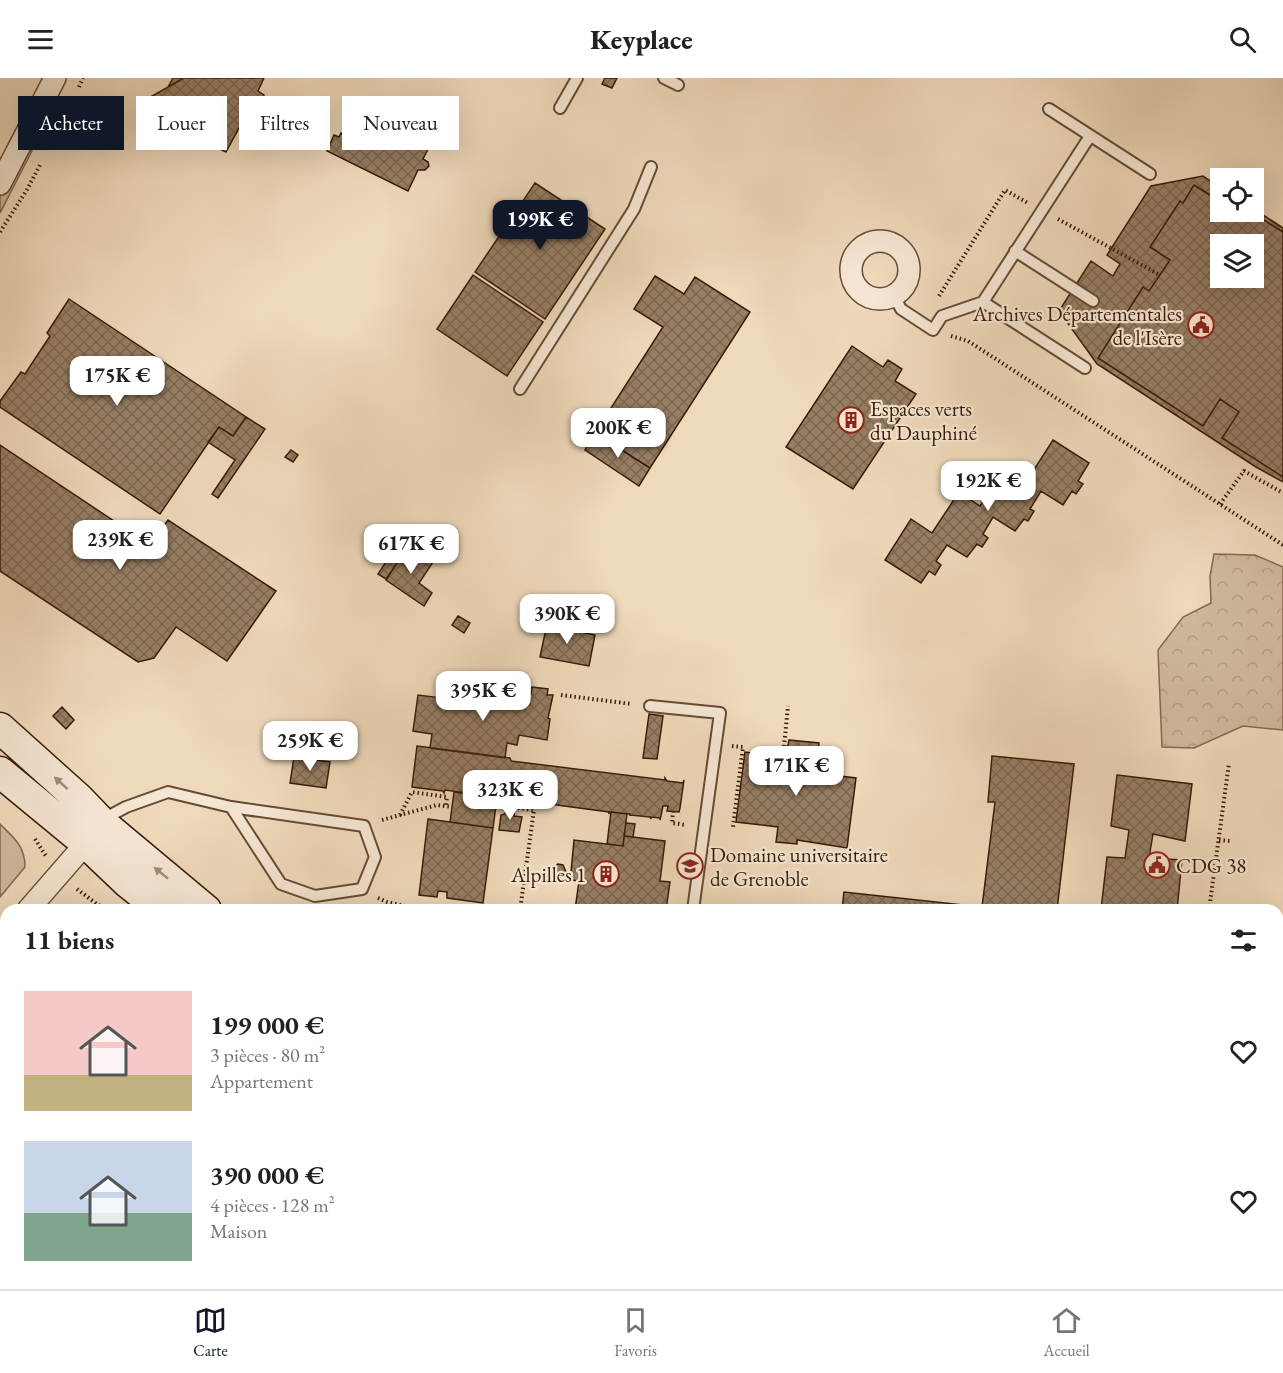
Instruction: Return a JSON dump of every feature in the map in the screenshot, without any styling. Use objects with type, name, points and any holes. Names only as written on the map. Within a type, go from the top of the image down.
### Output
[{"type":"street","points":[[0,184],[54,78]]},
{"type":"street","points":[[0,728],[95,833],[127,882],[154,904]]},
{"type":"street","points":[[0,772],[95,833],[197,904]]},
{"type":"street","points":[[33,904],[95,833]]},
{"type":"lane","points":[[560,108],[577,78]]},
{"type":"lane","points":[[664,78],[678,85]]},
{"type":"lane","points":[[1048,109],[1150,174]]},
{"type":"lane","points":[[894,296],[901,309],[933,330],[942,316],[983,302],[1090,136]]},
{"type":"lane","points":[[520,389],[634,209],[651,167]]},
{"type":"lane","points":[[1015,251],[1093,301]]},
{"type":"lane","points":[[983,302],[1085,368]]},
{"type":"lane","points":[[650,706],[720,713],[694,904]]},
{"type":"lane","points":[[95,833],[112,814],[168,792],[231,807],[364,825],[375,857],[362,889],[315,896],[281,884],[231,807]]},
{"type":"path","points":[[933,330],[968,341],[1283,545]]},
{"type":"path","points":[[1220,504],[1244,471],[1283,493]]},
{"type":"path","points":[[561,695],[650,706]]},
{"type":"path","points":[[788,706],[784,747],[788,747]]},
{"type":"path","points":[[716,744],[743,747],[733,827]]},
{"type":"path","points":[[1210,904],[1229,763]]},
{"type":"path","points":[[400,815],[412,792],[447,797],[446,806]]},
{"type":"path","points":[[517,800],[517,808],[534,810],[521,904]]},
{"type":"path","points":[[364,825],[437,805],[452,807]]},
{"type":"path","points":[[1218,840],[1230,841]]},
{"type":"path","points":[[60,874],[97,904]]},
{"type":"path","points":[[362,889],[387,902],[396,904]]},
{"type":"green space","points":[[22,150],[31,150],[0,213],[0,195]]},
{"type":"green space","points":[[1214,554],[1255,555],[1283,567],[1283,730],[1243,726],[1194,748],[1162,747],[1158,650],[1183,617],[1211,603],[1210,576]]},
{"type":"green space","points":[[0,824],[21,848],[25,867],[0,897]]},
{"type":"building","points":[[173,78],[184,78],[168,87]]},
{"type":"building","points":[[184,78],[264,78],[258,91],[263,96],[239,96],[239,128],[226,152],[222,150],[227,150],[227,96],[152,96]]},
{"type":"building","points":[[605,78],[617,78],[612,88],[602,84]]},
{"type":"building","points":[[341,133],[342,150],[428,150],[423,159],[428,162],[429,166],[425,170],[418,170],[408,191],[327,151],[330,150],[334,135],[339,137]]},
{"type":"building","points":[[1203,176],[1210,181],[1210,195],[1194,185],[1183,203],[1180,201],[1150,247],[1170,260],[1149,291],[1143,287],[1098,358],[1203,426],[1220,399],[1239,412],[1222,438],[1283,477],[1283,482],[1097,364],[1059,311],[1091,261],[1113,276],[1120,264],[1107,255],[1151,186]]},
{"type":"building","points":[[535,183],[605,229],[545,319],[475,272]]},
{"type":"building","name":"Archives Départementales de l'Isère","points":[[1194,185],[1210,195],[1210,222],[1264,222],[1264,220],[1283,232],[1283,477],[1222,438],[1239,412],[1220,399],[1203,426],[1098,358],[1143,287],[1149,291],[1170,260],[1150,247],[1180,201],[1183,203]]},
{"type":"building","points":[[1264,216],[1283,228],[1283,232],[1264,220]]},
{"type":"building","points":[[473,275],[543,322],[507,376],[437,329]]},
{"type":"building","points":[[655,276],[684,294],[695,277],[750,312],[650,468],[595,433],[663,327],[634,309]]},
{"type":"building","points":[[69,299],[246,417],[233,436],[219,427],[160,514],[0,407],[0,401],[21,372],[25,374],[50,336],[47,333]]},
{"type":"building","name":"Espaces verts du Dauphiné","points":[[852,346],[883,367],[888,360],[902,369],[895,381],[916,394],[853,489],[786,447]]},
{"type":"building","points":[[246,417],[265,429],[218,498],[212,494],[235,460],[208,442],[219,427],[233,436]]},
{"type":"building","points":[[595,433],[650,468],[639,486],[585,450]]},
{"type":"building","points":[[1053,440],[1089,463],[1078,481],[1083,484],[1076,494],[1072,491],[1063,505],[1041,491],[1030,509],[1034,511],[1028,521],[1024,519],[1015,531],[993,517],[983,534],[988,538],[982,547],[977,544],[967,557],[947,545],[936,561],[941,565],[935,575],[929,571],[921,583],[885,560],[911,519],[932,533],[959,492],[980,506],[1006,465],[1028,479]]},
{"type":"building","points":[[0,445],[150,545],[168,520],[276,591],[227,661],[176,627],[154,658],[138,662],[0,571]]},
{"type":"building","points":[[291,450],[298,455],[293,462],[285,457]]},
{"type":"building","points":[[398,544],[407,549],[386,579],[378,574]]},
{"type":"building","points":[[408,546],[433,562],[419,583],[432,593],[424,606],[386,580]]},
{"type":"building","points":[[458,616],[470,623],[464,633],[452,625]]},
{"type":"building","points":[[547,624],[595,635],[589,666],[540,657]]},
{"type":"building","points":[[532,687],[548,689],[547,695],[553,695],[548,718],[550,719],[547,740],[519,735],[517,745],[507,743],[505,758],[430,748],[432,734],[413,731],[418,695],[450,699],[450,696],[522,705],[523,693],[531,694]]},
{"type":"building","points":[[62,707],[74,720],[66,729],[53,716]]},
{"type":"building","points":[[649,714],[663,716],[657,759],[643,758]]},
{"type":"building","points":[[789,740],[819,743],[815,773],[856,778],[847,848],[797,840],[797,844],[776,842],[778,827],[736,822],[745,752],[786,757]]},
{"type":"building","points":[[417,746],[510,758],[511,761],[665,780],[665,778],[667,781],[683,783],[684,780],[680,808],[679,812],[667,811],[668,806],[663,806],[660,820],[660,818],[651,817],[651,819],[630,814],[610,812],[609,814],[609,812],[445,790],[444,793],[412,787]]},
{"type":"building","points":[[992,756],[1074,764],[1058,904],[982,904],[995,802],[988,802]]},
{"type":"building","points":[[294,757],[330,762],[326,788],[290,783]]},
{"type":"building","points":[[1117,775],[1192,784],[1185,841],[1153,834],[1149,858],[1182,860],[1178,904],[1102,904],[1107,857],[1125,858],[1129,830],[1111,826]]},
{"type":"building","points":[[454,792],[497,798],[493,828],[450,822]]},
{"type":"building","points":[[507,806],[515,807],[514,816],[522,817],[519,832],[499,830],[501,815],[505,814]]},
{"type":"building","points":[[611,812],[627,814],[623,846],[607,844]]},
{"type":"building","points":[[428,819],[493,828],[483,903],[447,898],[447,892],[438,891],[437,897],[419,895]]},
{"type":"building","points":[[626,823],[635,824],[633,837],[624,836]]},
{"type":"building","name":"Alpilles 1","points":[[624,836],[665,841],[660,881],[670,882],[667,904],[576,904],[579,881],[555,878],[552,875],[551,868],[558,864],[563,865],[566,872],[571,872],[574,840],[623,846]]},
{"type":"building","points":[[844,892],[954,904],[843,904]]},
{"type":"place","name":"Archives Départementales de l'Isère","points":[[1201,325]]},
{"type":"place","name":"Espaces verts du Dauphiné","points":[[851,420]]},
{"type":"place","name":"CDG 38","points":[[1157,865]]},
{"type":"place","name":"Domaine universitaire de Grenoble","points":[[690,866]]},
{"type":"place","name":"Alpilles 1","points":[[606,874]]}]
